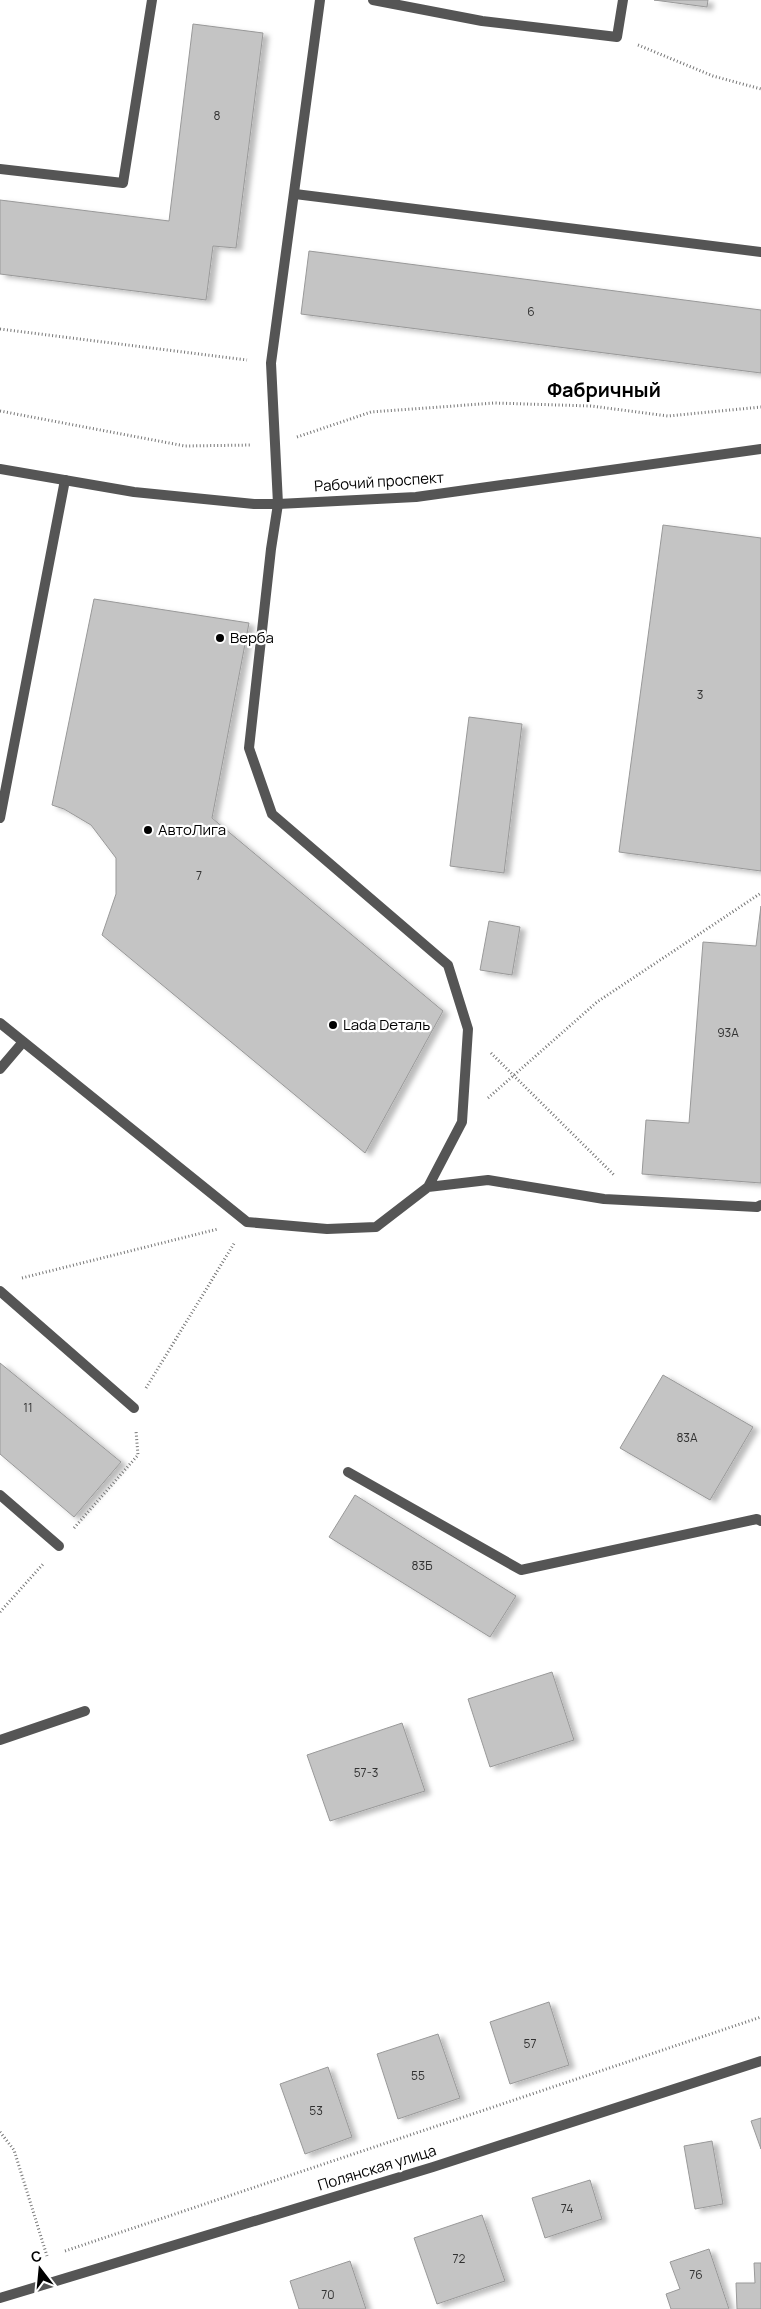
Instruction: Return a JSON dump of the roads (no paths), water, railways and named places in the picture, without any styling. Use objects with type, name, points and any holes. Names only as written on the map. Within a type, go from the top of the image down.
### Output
[{"type":"street","points":[[0,169],[123,183],[152,0]]},
{"type":"street","points":[[0,1023],[247,1222],[327,1229],[376,1227],[428,1187],[462,1122],[468,1029],[448,964],[272,814],[249,748],[271,549],[278,504],[271,363],[320,0]]},
{"type":"street","points":[[373,0],[482,21],[617,37],[623,0]]},
{"type":"street","points":[[295,194],[761,252]]},
{"type":"street","name":"Рабочий проспект","points":[[0,468],[134,492],[254,504],[278,504],[416,497],[761,449]]},
{"type":"street","points":[[0,818],[65,480]]},
{"type":"street","points":[[0,1069],[23,1042]]},
{"type":"street","points":[[428,1187],[488,1180],[604,1199],[757,1207],[761,1205]]},
{"type":"street","points":[[0,1291],[134,1408]]},
{"type":"street","points":[[348,1472],[521,1570],[757,1519],[761,1521]]},
{"type":"street","points":[[0,1496],[59,1546]]},
{"type":"street","points":[[0,1740],[85,1710]]},
{"type":"street","name":"Полянская улица","points":[[0,2298],[433,2167],[761,2061]]},
{"type":"place","name":"Верба","points":[[220,638]]},
{"type":"place","name":"АвтоЛига","points":[[148,830]]},
{"type":"place","name":"Lada Dеталь","points":[[333,1025]]},
{"type":"district","name":"Фабричный","points":[[604,390]]}]
